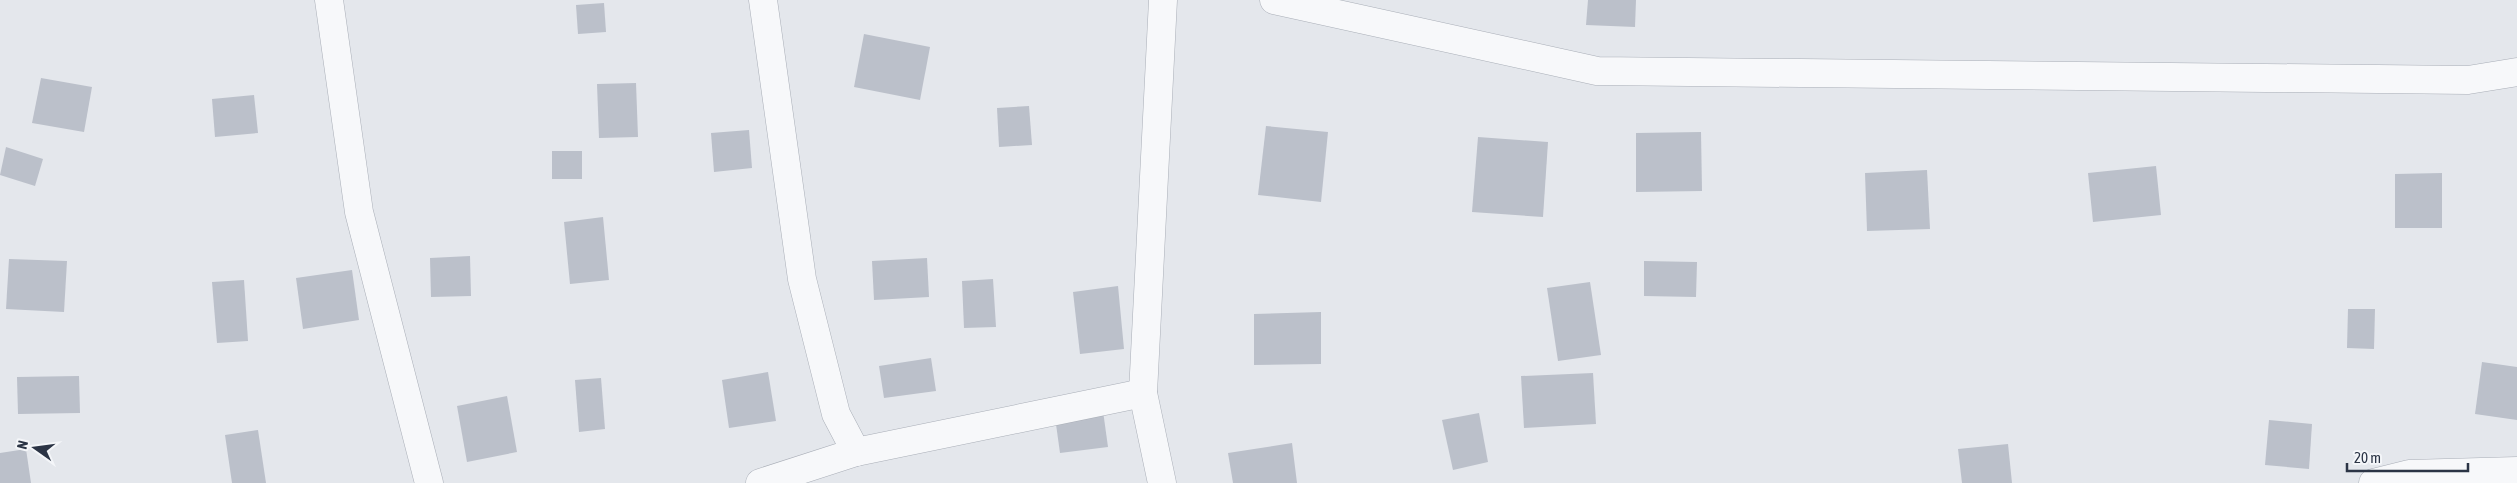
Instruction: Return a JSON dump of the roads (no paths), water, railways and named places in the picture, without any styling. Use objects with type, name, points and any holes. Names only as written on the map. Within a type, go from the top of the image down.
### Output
[{"type":"street","points":[[329,0],[359,212],[429,483]]},
{"type":"street","points":[[763,0],[802,279],[836,414],[856,452]]},
{"type":"street","points":[[1162,483],[1143,393],[1163,0]]},
{"type":"street","points":[[1274,0],[1598,71],[2468,80],[2517,72]]},
{"type":"street","points":[[760,483],[856,452],[1143,393]]},
{"type":"street","points":[[2373,483],[2409,474],[2517,472]]}]
